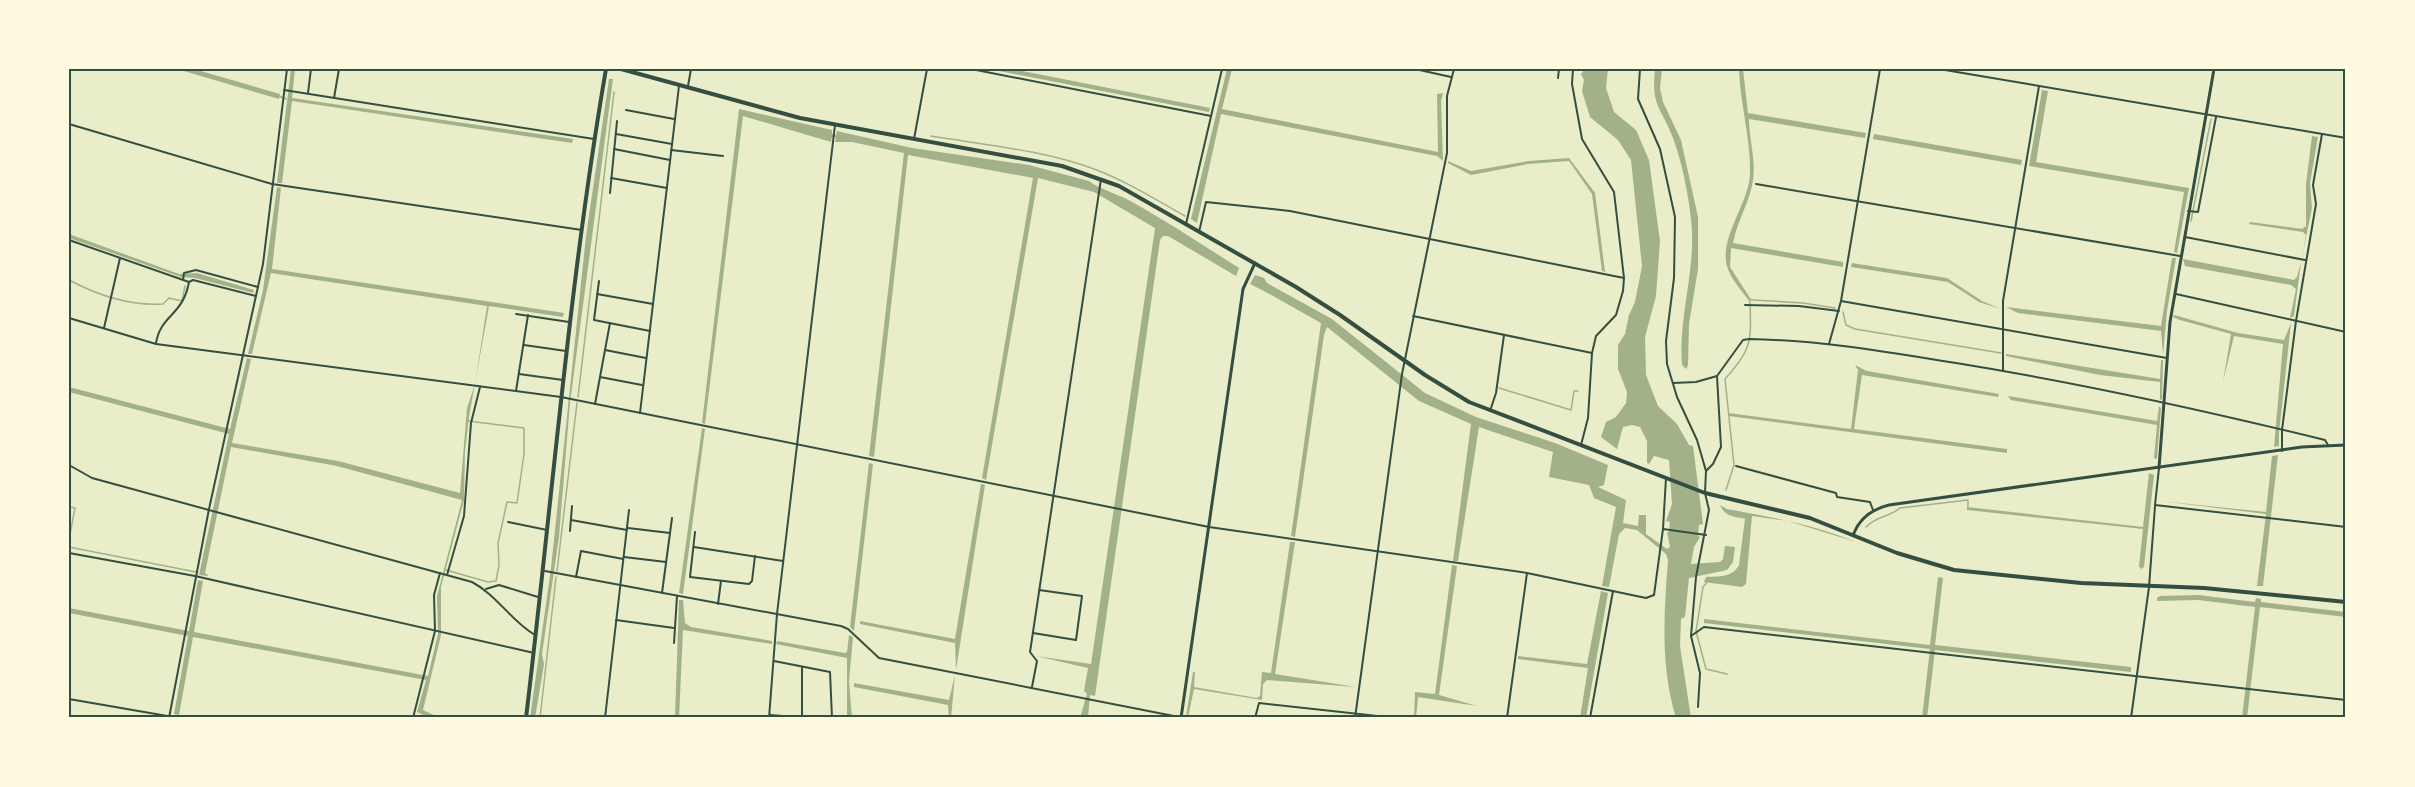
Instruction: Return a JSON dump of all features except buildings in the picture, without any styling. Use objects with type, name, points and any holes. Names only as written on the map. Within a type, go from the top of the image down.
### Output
[{"type":"main road","points":[[526,718],[541,598],[547,571],[548,530],[569,322],[606,69]]},
{"type":"main road","points":[[621,69],[679,86],[836,125],[1062,166],[1101,179],[1255,263],[1340,315],[1446,389],[1490,411],[1706,493],[1810,518],[1854,533],[1897,553],[1954,570],[2149,587],[2205,588],[2346,602]]},
{"type":"street","points":[[170,717],[209,508],[263,264],[286,91],[286,69]]},
{"type":"street","points":[[307,94],[311,69]]},
{"type":"street","points":[[334,98],[339,69]]},
{"type":"street","points":[[687,88],[691,69]]},
{"type":"street","points":[[914,139],[927,69]]},
{"type":"street","points":[[971,69],[1211,116]]},
{"type":"street","points":[[1185,226],[1222,69]]},
{"type":"street","points":[[1415,69],[1451,77]]},
{"type":"street","points":[[1355,718],[1404,360],[1447,153],[1447,96],[1454,69]]},
{"type":"street","points":[[1558,78],[1559,69]]},
{"type":"street","points":[[1573,69],[1576,111],[1582,139],[1614,192],[1624,278],[1616,315],[1596,336],[1592,353],[1588,418],[1581,445]]},
{"type":"street","points":[[1640,69],[1638,99],[1660,149],[1675,217],[1674,278],[1666,352],[1672,383],[1697,440],[1706,471],[1709,510],[1706,535],[1696,577],[1691,636],[1700,673],[1698,707]]},
{"type":"street","points":[[1829,344],[1841,301],[1880,69]]},
{"type":"street","points":[[1939,69],[2346,138]]},
{"type":"street","points":[[2131,718],[2149,587],[2174,294],[2214,69]]},
{"type":"street","points":[[640,413],[679,86]]},
{"type":"street","points":[[2003,371],[2003,300],[2038,86]]},
{"type":"street","points":[[286,91],[594,139]]},
{"type":"street","points":[[627,110],[675,120]]},
{"type":"street","points":[[2188,210],[2198,212],[2216,117]]},
{"type":"street","points":[[610,193],[617,121]]},
{"type":"street","points":[[69,124],[274,184],[582,230]]},
{"type":"street","points":[[808,718],[770,716],[777,614],[836,125]]},
{"type":"street","points":[[616,134],[672,144]]},
{"type":"street","points":[[2282,451],[2282,430],[2296,321],[2316,204],[2313,185],[2322,134]]},
{"type":"street","points":[[614,149],[670,159]]},
{"type":"street","points":[[671,150],[723,156]]},
{"type":"street","points":[[611,178],[667,188]]},
{"type":"street","points":[[1032,687],[1037,661],[1030,652],[1101,179]]},
{"type":"street","points":[[1756,184],[2180,256]]},
{"type":"street","points":[[1198,233],[1206,202],[1290,211],[1624,278]]},
{"type":"street","points":[[2184,236],[2305,260]]},
{"type":"street","points":[[69,240],[189,282],[193,280],[256,296]]},
{"type":"street","points":[[104,328],[120,258]]},
{"type":"street","points":[[547,571],[848,629],[879,658],[1182,718],[1243,289],[1255,263]]},
{"type":"street","points":[[183,280],[184,273],[196,270],[258,287]]},
{"type":"street","points":[[598,281],[594,320],[650,331]]},
{"type":"street","points":[[156,344],[158,329],[182,305],[189,282]]},
{"type":"street","points":[[597,294],[653,304]]},
{"type":"street","points":[[2174,294],[2346,333]]},
{"type":"street","points":[[1841,301],[2167,358]]},
{"type":"street","points":[[1745,305],[1839,311]]},
{"type":"street","points":[[516,314],[569,322]]},
{"type":"street","points":[[516,391],[528,315]]},
{"type":"street","points":[[1413,316],[1592,353]]},
{"type":"street","points":[[69,318],[156,344],[572,399],[1209,527],[1527,573],[1651,598],[1663,529],[1666,478]]},
{"type":"street","points":[[596,404],[610,323]]},
{"type":"street","points":[[1490,411],[1496,393],[1504,335]]},
{"type":"street","points":[[1672,383],[1696,382],[1717,376],[1743,340],[1829,344],[2085,385],[2325,440],[2329,446]]},
{"type":"street","points":[[523,345],[566,351]]},
{"type":"street","points":[[605,350],[646,358]]},
{"type":"street","points":[[519,374],[563,380]]},
{"type":"street","points":[[1706,471],[1713,464],[1721,447],[1717,376]]},
{"type":"street","points":[[600,377],[643,385]]},
{"type":"street","points":[[448,572],[466,508],[472,421],[479,386]]},
{"type":"street","points":[[1854,533],[1856,527],[1872,510],[1889,505],[2282,451],[2346,445]]},
{"type":"street","points":[[69,465],[92,478],[209,508],[440,573],[448,572],[485,589],[526,629],[536,635]]},
{"type":"street","points":[[1736,466],[1836,493],[1837,497],[1870,502],[1872,510]]},
{"type":"street","points":[[2156,505],[2346,527]]},
{"type":"street","points":[[570,531],[572,506]]},
{"type":"street","points":[[605,718],[629,510]]},
{"type":"street","points":[[69,512],[69,519]]},
{"type":"street","points":[[662,593],[672,518]]},
{"type":"street","points":[[571,520],[670,533]]},
{"type":"street","points":[[508,522],[548,530]]},
{"type":"street","points":[[1663,529],[1706,535]]},
{"type":"street","points":[[695,532],[690,578],[749,584],[752,581],[755,556]]},
{"type":"street","points":[[694,547],[783,561]]},
{"type":"street","points":[[576,577],[581,551],[666,562]]},
{"type":"street","points":[[69,553],[197,576],[534,653]]},
{"type":"street","points":[[413,718],[438,632],[434,595],[440,573]]},
{"type":"street","points":[[1507,718],[1527,573]]},
{"type":"street","points":[[718,604],[721,581]]},
{"type":"street","points":[[485,589],[499,585],[541,598]]},
{"type":"street","points":[[1033,633],[1076,640],[1082,596],[1040,590]]},
{"type":"street","points":[[1590,718],[1613,591]]},
{"type":"street","points":[[674,643],[677,596]]},
{"type":"street","points":[[616,620],[674,628]]},
{"type":"street","points":[[1691,636],[1701,628],[2346,700]]},
{"type":"street","points":[[774,661],[830,672],[832,718]]},
{"type":"street","points":[[802,667],[802,717]]},
{"type":"street","points":[[69,699],[179,718]]},
{"type":"street","points":[[1255,718],[1259,704],[1356,712],[1396,718]]},
{"type":"shaded area","points":[[177,69],[194,69],[280,94],[279,99]]},
{"type":"shaded area","points":[[291,69],[295,69],[292,98],[573,139],[572,143],[292,101],[282,183],[277,183]]},
{"type":"shaded area","points":[[989,69],[1012,69],[1210,108],[1209,112]]},
{"type":"shaded area","points":[[1227,69],[1232,69],[1222,109],[1438,152],[1437,94],[1443,93],[1441,101],[1443,161],[1437,156],[1221,114],[1197,223],[1191,219]]},
{"type":"shaded area","points":[[1585,69],[1608,69],[1606,88],[1614,112],[1636,130],[1649,160],[1660,241],[1656,296],[1645,337],[1646,375],[1658,406],[1677,424],[1689,445],[1693,446],[1703,524],[1699,525],[1698,536],[1700,537],[1694,547],[1691,564],[1720,562],[1723,559],[1725,546],[1735,547],[1733,562],[1727,570],[1689,578],[1685,617],[1681,619],[1680,646],[1691,718],[1676,718],[1667,679],[1664,639],[1668,560],[1666,554],[1637,530],[1625,528],[1619,534],[1609,587],[1602,586],[1616,507],[1594,498],[1589,485],[1549,477],[1553,452],[1479,427],[1458,561],[1453,561],[1471,424],[1419,401],[1327,327],[1295,537],[1291,536],[1321,323],[1250,284],[1255,275],[1264,278],[1267,283],[1332,319],[1425,393],[1476,417],[1555,443],[1608,465],[1604,485],[1598,487],[1626,500],[1623,523],[1638,526],[1639,515],[1646,515],[1646,534],[1667,549],[1670,547],[1667,532],[1669,532],[1670,522],[1666,521],[1672,504],[1669,460],[1654,456],[1649,464],[1647,463],[1647,441],[1640,427],[1632,425],[1623,427],[1617,449],[1601,437],[1606,422],[1616,417],[1626,403],[1627,392],[1618,369],[1618,345],[1625,334],[1629,315],[1635,302],[1642,266],[1631,160],[1618,140],[1590,117],[1582,91],[1584,80],[1581,74]]},
{"type":"shaded area","points":[[1655,69],[1662,69],[1660,88],[1663,102],[1681,140],[1698,217],[1698,269],[1689,324],[1686,369],[1682,365],[1681,347],[1692,255],[1691,219],[1679,157],[1654,91]]},
{"type":"shaded area","points":[[1739,69],[1743,69],[1748,113],[1866,133],[1865,138],[1749,119],[1754,165],[1753,180],[1733,243],[1843,262],[1843,267],[1731,248],[1730,267],[1753,300],[1749,301],[1731,275],[1726,255],[1730,232],[1745,197],[1750,174]]},
{"type":"shaded area","points":[[609,79],[613,79],[570,403],[559,537],[542,654],[544,664],[535,718],[530,718],[551,568],[586,236]]},
{"type":"shaded area","points":[[2042,90],[2048,91],[2036,162],[2189,188],[2177,253],[2174,252],[2184,192],[2029,166]]},
{"type":"shaded area","points":[[739,109],[832,130],[832,134],[836,135],[837,131],[912,148],[1029,165],[1089,181],[1148,211],[1239,268],[1236,276],[1168,236],[1163,236],[1160,240],[1095,696],[1090,695],[1088,718],[1080,718],[1087,694],[1084,691],[1088,668],[1036,656],[1091,664],[1155,228],[1094,192],[1038,178],[986,480],[982,478],[1033,178],[908,155],[874,457],[869,456],[904,153],[852,142],[835,142],[836,138],[832,137],[831,142],[743,116],[705,424],[702,423]]},
{"type":"shaded area","points":[[1874,134],[2022,160],[2021,165],[1873,139]]},
{"type":"shaded area","points":[[2312,136],[2318,137],[2310,183],[2312,208],[2302,257],[2306,235],[2303,232],[2249,224],[2250,222],[2302,229],[2306,226],[2306,184]]},
{"type":"shaded area","points":[[1569,158],[1595,193],[1605,272],[1602,271],[1592,194],[1569,161],[1528,164],[1471,175],[1448,163],[1448,161],[1471,171],[1529,161]]},
{"type":"shaded area","points":[[277,187],[281,188],[272,269],[564,313],[563,317],[489,306],[475,382],[487,306],[271,273],[252,354],[248,354],[263,290]]},
{"type":"shaded area","points":[[69,234],[179,274],[197,273],[254,290],[253,293],[195,278],[181,277],[69,238]]},
{"type":"shaded area","points":[[2172,258],[2176,258],[2167,311],[2163,355],[2161,331],[2018,313],[2006,307],[2161,326]]},
{"type":"shaded area","points":[[2183,259],[2294,280],[2301,262],[2294,316],[2290,318],[2296,289],[2291,285],[2185,266]]},
{"type":"shaded area","points":[[1852,263],[1947,278],[1982,301],[2001,309],[1979,302],[1948,282],[1851,267]]},
{"type":"shaded area","points":[[2174,315],[2238,333],[2284,340],[2291,323],[2279,446],[2274,447],[2283,344],[2234,336],[2223,382],[2231,334],[2180,320],[2173,317]]},
{"type":"shaded area","points":[[2006,354],[2160,379],[2161,360],[2163,360],[2162,399],[2160,400],[2160,382],[2100,375],[2006,356]]},
{"type":"shaded area","points":[[247,358],[251,359],[232,443],[338,461],[460,493],[467,408],[475,384],[465,452],[464,500],[441,587],[441,635],[423,710],[440,718],[430,718],[417,712],[426,680],[193,637],[179,715],[174,714],[188,636],[69,613],[69,608],[189,631],[198,580],[203,581],[194,632],[428,676],[438,634],[437,596],[462,500],[337,466],[231,447],[205,573],[209,576],[199,575],[229,434],[69,392],[69,387],[230,429]]},
{"type":"shaded area","points":[[1855,365],[1867,371],[1999,394],[1998,397],[1862,375],[1854,429],[2007,449],[2007,453],[1729,416],[1728,413],[1851,429],[1858,370]]},
{"type":"shaded area","points":[[2008,396],[2157,421],[2159,406],[2161,408],[2157,459],[2154,458],[2157,425],[2011,400]]},
{"type":"shaded area","points":[[702,428],[705,429],[683,594],[679,593]]},
{"type":"shaded area","points":[[2278,455],[2263,586],[2257,586],[2266,514],[2160,501],[2266,512],[2272,456]]},
{"type":"shaded area","points":[[869,463],[873,464],[854,631],[850,627]]},
{"type":"shaded area","points":[[2149,473],[2154,475],[2144,567],[2141,569],[2139,566],[2143,529],[1967,510],[1967,507],[2143,527]]},
{"type":"shaded area","points":[[981,484],[985,485],[956,670],[955,643],[860,624],[860,621],[955,639]]},
{"type":"shaded area","points":[[1720,505],[1727,509],[1787,521],[1752,516],[1746,584],[1742,587],[1704,582],[1706,577],[1729,574],[1739,565],[1745,519],[1727,514]]},
{"type":"shaded area","points":[[1789,521],[1824,531],[1856,542]]},
{"type":"shaded area","points":[[1290,542],[1295,542],[1275,674],[1356,687],[1267,680],[1263,684],[1262,700],[1194,689],[1188,717],[1186,717],[1193,672],[1195,672],[1194,687],[1257,698],[1260,696],[1262,672],[1271,673]]},
{"type":"shaded area","points":[[1452,565],[1457,566],[1439,695],[1477,706],[1418,697],[1416,718],[1414,717],[1415,692],[1435,694]]},
{"type":"shaded area","points":[[1938,577],[1943,578],[1935,645],[2131,667],[2131,672],[1935,650],[1927,718],[1922,718],[1930,649],[1704,623],[1704,619],[1930,645]]},
{"type":"shaded area","points":[[1601,591],[1608,593],[1586,718],[1580,718],[1588,668],[1518,659],[1518,656],[1587,664]]},
{"type":"shaded area","points":[[2198,595],[2255,602],[2256,598],[2261,599],[2261,602],[2346,612],[2346,617],[2260,607],[2247,718],[2242,718],[2255,607],[2198,600],[2157,601],[2160,596]]},
{"type":"shaded area","points":[[679,600],[683,600],[685,623],[691,627],[772,641],[772,644],[683,630],[679,718],[675,718]]},
{"type":"shaded area","points":[[849,635],[853,637],[849,681],[852,718],[847,718],[847,658],[776,644],[777,641],[845,653]]},
{"type":"shaded area","points":[[955,675],[951,718],[949,718],[948,705],[854,687],[854,683],[949,700]]},
{"type":"waterway","points":[[578,397],[614,92]]},
{"type":"waterway","points":[[279,96],[286,99]]},
{"type":"waterway","points":[[2191,221],[2211,119]]},
{"type":"waterway","points":[[931,136],[1014,149],[1075,162],[1118,179],[1185,216]]},
{"type":"waterway","points":[[69,280],[114,299],[150,304],[163,304],[169,298],[182,301],[185,286]]},
{"type":"waterway","points":[[1753,300],[1803,303],[1835,308]]},
{"type":"waterway","points":[[1726,490],[1734,465],[1725,379],[1741,359],[1748,343],[1750,301]]},
{"type":"waterway","points":[[1843,312],[1846,325],[1855,329],[2001,353]]},
{"type":"waterway","points":[[1499,388],[1571,410],[1574,391],[1578,391]]},
{"type":"waterway","points":[[557,571],[577,403]]},
{"type":"waterway","points":[[446,570],[488,582],[496,581],[499,565],[498,543],[507,502],[517,503],[524,454],[524,428],[468,421]]},
{"type":"waterway","points":[[1866,527],[1900,508],[1968,500],[1968,507]]},
{"type":"waterway","points":[[69,507],[75,508],[69,539]]},
{"type":"waterway","points":[[69,547],[196,572]]},
{"type":"waterway","points":[[540,718],[556,577]]},
{"type":"waterway","points":[[1707,582],[1703,587],[1696,631],[1706,669],[1727,674]]}]
